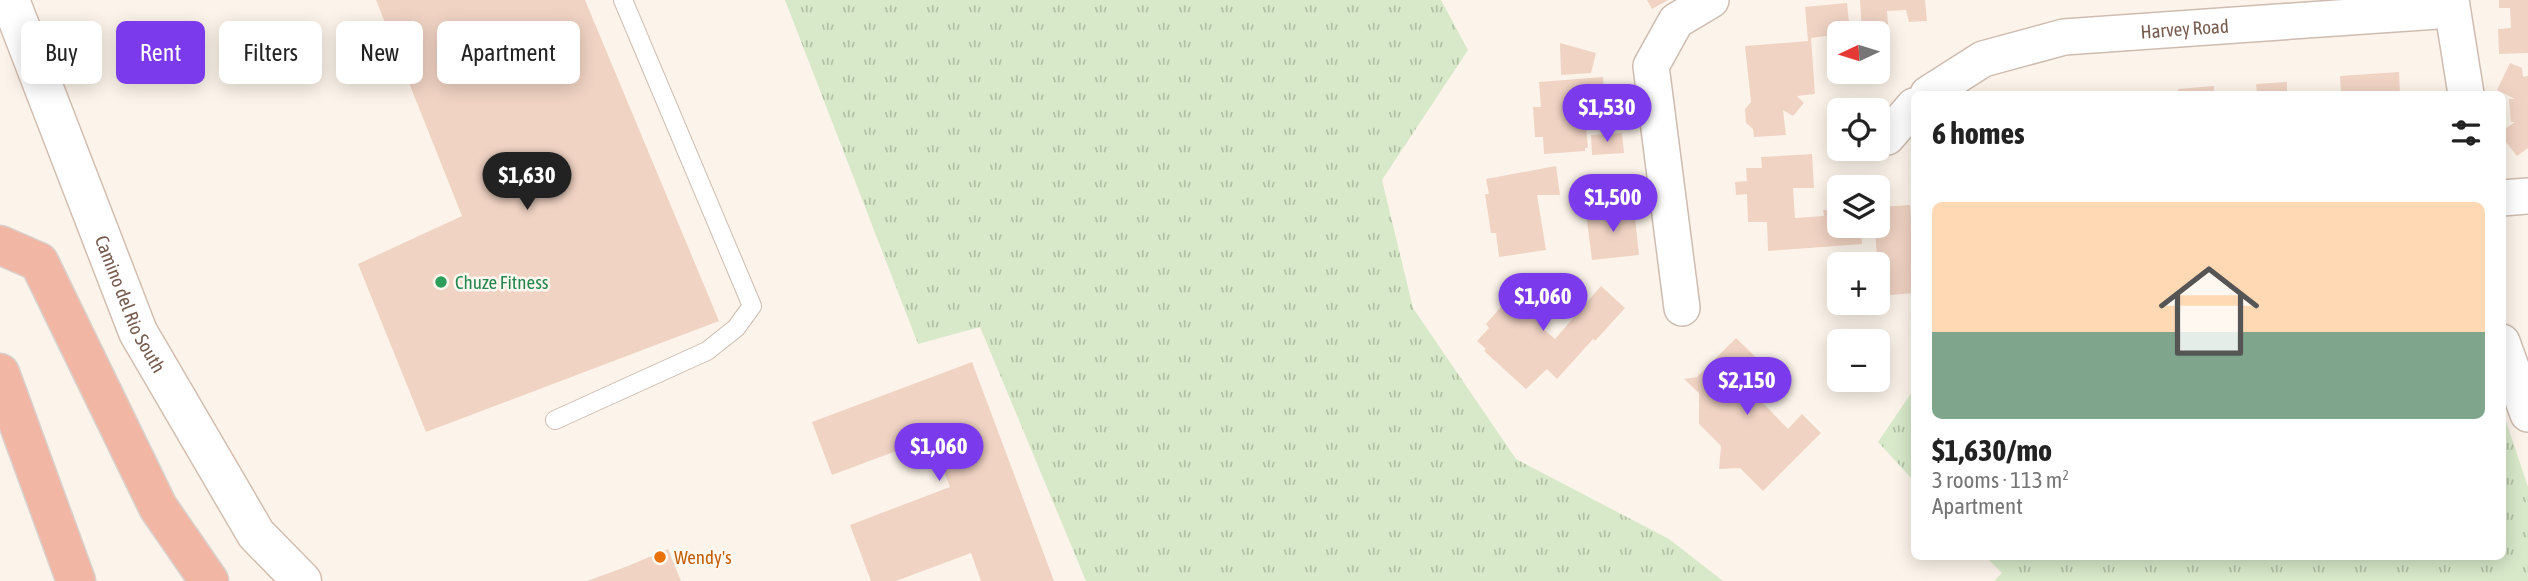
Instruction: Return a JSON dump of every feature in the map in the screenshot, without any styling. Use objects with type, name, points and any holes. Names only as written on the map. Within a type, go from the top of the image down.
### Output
[{"type":"highway","points":[[0,245],[39,262],[158,507],[209,581]]},
{"type":"highway","points":[[0,373],[76,581]]},
{"type":"street","name":"Camino del Rio South","points":[[10,0],[138,332],[256,534],[302,581]]},
{"type":"street","points":[[1682,308],[1651,66],[1676,21],[1711,0]]},
{"type":"street","points":[[2451,5],[2465,91]]},
{"type":"street","name":"Harvey Road","points":[[1933,91],[1983,59],[2064,37],[2451,5]]},
{"type":"street","points":[[1890,134],[1911,109]]},
{"type":"street","points":[[2506,198],[2528,196]]},
{"type":"street","points":[[2506,353],[2528,414]]},
{"type":"lane","points":[[555,420],[707,351],[736,328],[752,306],[623,0]]},
{"type":"green space","points":[[785,0],[1441,0],[1468,50],[1382,180],[1413,308],[1516,459],[1669,539],[1723,581],[1086,581],[980,327],[918,344]]},
{"type":"green space","points":[[1911,393],[1911,478],[1878,442]]},
{"type":"green space","points":[[2506,421],[2528,487],[2528,581],[1994,581],[2002,573],[1989,560],[2506,560]]},
{"type":"building","points":[[376,0],[585,0],[719,321],[426,432],[358,264],[462,216],[409,84],[423,84],[423,21],[384,21]]},
{"type":"building","points":[[1647,0],[1668,0],[1652,9]]},
{"type":"building","points":[[1860,0],[1925,0],[1927,21],[1909,22],[1906,10],[1887,11],[1888,21],[1861,21]]},
{"type":"building","points":[[2499,0],[2528,0],[2528,53],[2499,54],[2498,29],[2511,28],[2510,8],[2499,8]]},
{"type":"building","points":[[1847,3],[1849,21],[1827,21],[1827,36],[1811,38],[1815,94],[1797,96],[1804,103],[1793,116],[1783,110],[1786,135],[1754,137],[1753,129],[1746,123],[1745,109],[1751,102],[1745,46],[1808,41],[1805,7]]},
{"type":"building","points":[[1560,43],[1596,53],[1591,73],[1561,75]]},
{"type":"building","points":[[2510,63],[2522,68],[2523,77],[2528,76],[2528,148],[2517,156],[2506,142],[2506,128],[2515,122],[2511,122],[2509,99],[2515,99],[2506,94],[2506,91],[2497,90]]},
{"type":"building","points":[[2399,72],[2400,91],[2341,91],[2340,76]]},
{"type":"building","points":[[1603,77],[1605,104],[1584,105],[1588,148],[1585,148],[1585,151],[1544,154],[1543,137],[1535,137],[1533,107],[1541,107],[1539,82]]},
{"type":"building","points":[[2287,82],[2287,91],[2257,91],[2256,84]]},
{"type":"building","points":[[2214,86],[2214,91],[2178,89]]},
{"type":"building","points":[[1622,133],[1624,153],[1592,155],[1591,135]]},
{"type":"building","points":[[1812,154],[1814,188],[1793,188],[1795,218],[1824,216],[1823,210],[1827,210],[1827,238],[1862,238],[1862,244],[1768,251],[1767,222],[1748,222],[1747,194],[1736,195],[1735,182],[1747,181],[1746,168],[1762,168],[1761,157]]},
{"type":"building","points":[[1556,166],[1560,195],[1537,195],[1546,250],[1499,257],[1496,233],[1491,233],[1485,194],[1489,194],[1486,179]]},
{"type":"building","points":[[1910,205],[1911,293],[1890,295],[1890,252],[1876,252],[1876,238],[1890,238],[1890,206]]},
{"type":"building","points":[[1634,208],[1639,255],[1592,260],[1586,213]]},
{"type":"building","points":[[1527,277],[1554,302],[1543,315],[1547,319],[1540,326],[1555,339],[1601,286],[1625,308],[1557,379],[1547,369],[1526,389],[1484,351],[1486,349],[1477,341],[1489,328],[1486,324]]},
{"type":"building","points":[[1736,338],[1771,372],[1761,401],[1788,429],[1802,414],[1821,433],[1763,491],[1740,468],[1719,469],[1721,446],[1699,424],[1699,393],[1684,379],[1697,377]]},
{"type":"building","points":[[972,362],[1054,581],[981,581],[971,553],[896,581],[871,581],[850,525],[950,487],[931,438],[832,475],[812,422]]},
{"type":"building","name":"Wendy's","points":[[668,549],[681,581],[587,581],[628,566]]},
{"type":"place","name":"Chuze Fitness","points":[[441,282]]},
{"type":"place","name":"Wendy's","points":[[660,557]]}]
